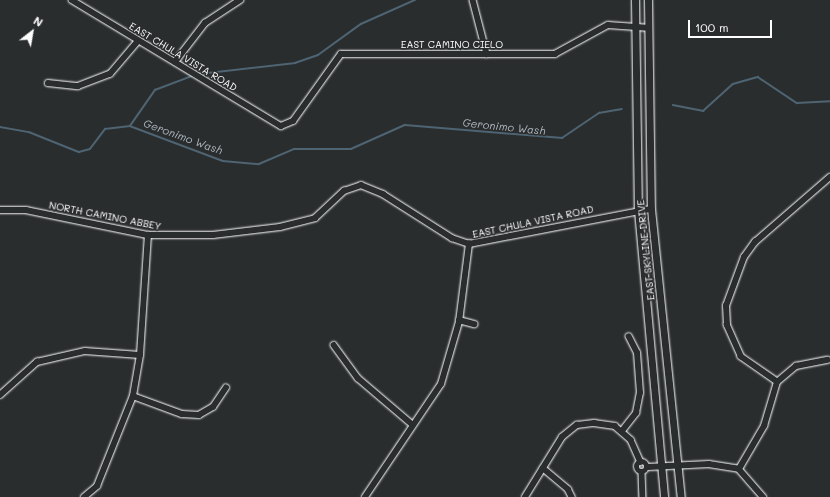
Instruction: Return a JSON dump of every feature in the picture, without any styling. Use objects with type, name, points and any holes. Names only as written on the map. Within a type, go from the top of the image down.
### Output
[{"type":"main road","name":"EAST SKYLINE DRIVE","points":[[635,0],[638,210],[664,497]]},
{"type":"main road","name":"EAST SKYLINE DRIVE","points":[[648,0],[647,28],[651,209],[679,465],[681,497]]},
{"type":"street","name":"EAST CHULA VISTA ROAD","points":[[72,0],[269,121],[286,126]]},
{"type":"street","points":[[175,62],[205,23],[240,0]]},
{"type":"street","points":[[473,0],[487,54]]},
{"type":"street","name":"EAST CAMINO CIELO","points":[[286,126],[293,121],[342,54],[555,54],[608,24],[635,25],[647,28]]},
{"type":"street","points":[[48,83],[78,86],[110,74],[138,41]]},
{"type":"street","points":[[777,382],[741,357],[727,325],[726,306],[743,261],[755,242],[830,177]]},
{"type":"street","name":"EAST CHULA VISTA ROAD","points":[[361,186],[383,194],[452,238],[469,244],[638,210],[651,209]]},
{"type":"street","name":"NORTH CAMINO ABBEY","points":[[0,210],[26,210],[148,235],[213,235],[280,227],[315,218],[344,191],[361,186]]},
{"type":"street","points":[[84,497],[97,486],[133,396],[140,355],[148,235]]},
{"type":"street","points":[[365,497],[441,384],[459,320],[469,244]]},
{"type":"street","points":[[459,320],[474,324]]},
{"type":"street","points":[[622,431],[636,413],[640,393],[636,353],[629,337]]},
{"type":"street","points":[[334,346],[358,378],[413,425]]},
{"type":"street","points":[[0,395],[37,362],[85,351],[140,355]]},
{"type":"street","points":[[738,469],[764,426],[777,382],[796,366],[829,359]]},
{"type":"street","points":[[133,396],[182,414],[199,415],[213,407],[226,388]]},
{"type":"street","points":[[525,497],[562,437],[577,426],[604,423],[622,431],[631,440],[641,462],[648,467]]},
{"type":"street","points":[[641,462],[637,469],[642,472]]},
{"type":"street","points":[[642,472],[648,467],[709,464],[738,469],[763,497]]},
{"type":"street","points":[[543,468],[568,489],[572,497]]},
{"type":"street","points":[[642,472],[643,497]]},
{"type":"waterway","points":[[199,74],[295,63],[318,55],[361,24],[415,0]]},
{"type":"waterway","points":[[130,126],[155,90],[195,75]]},
{"type":"waterway","name":"Geronimo Wash","points":[[673,105],[703,111],[733,84],[758,77],[797,103],[830,101]]},
{"type":"waterway","name":"Geronimo Wash","points":[[0,127],[29,132],[79,152],[90,149],[105,129],[130,126],[223,161],[259,164],[294,149],[351,149],[405,125],[562,138],[599,113],[622,109]]}]
